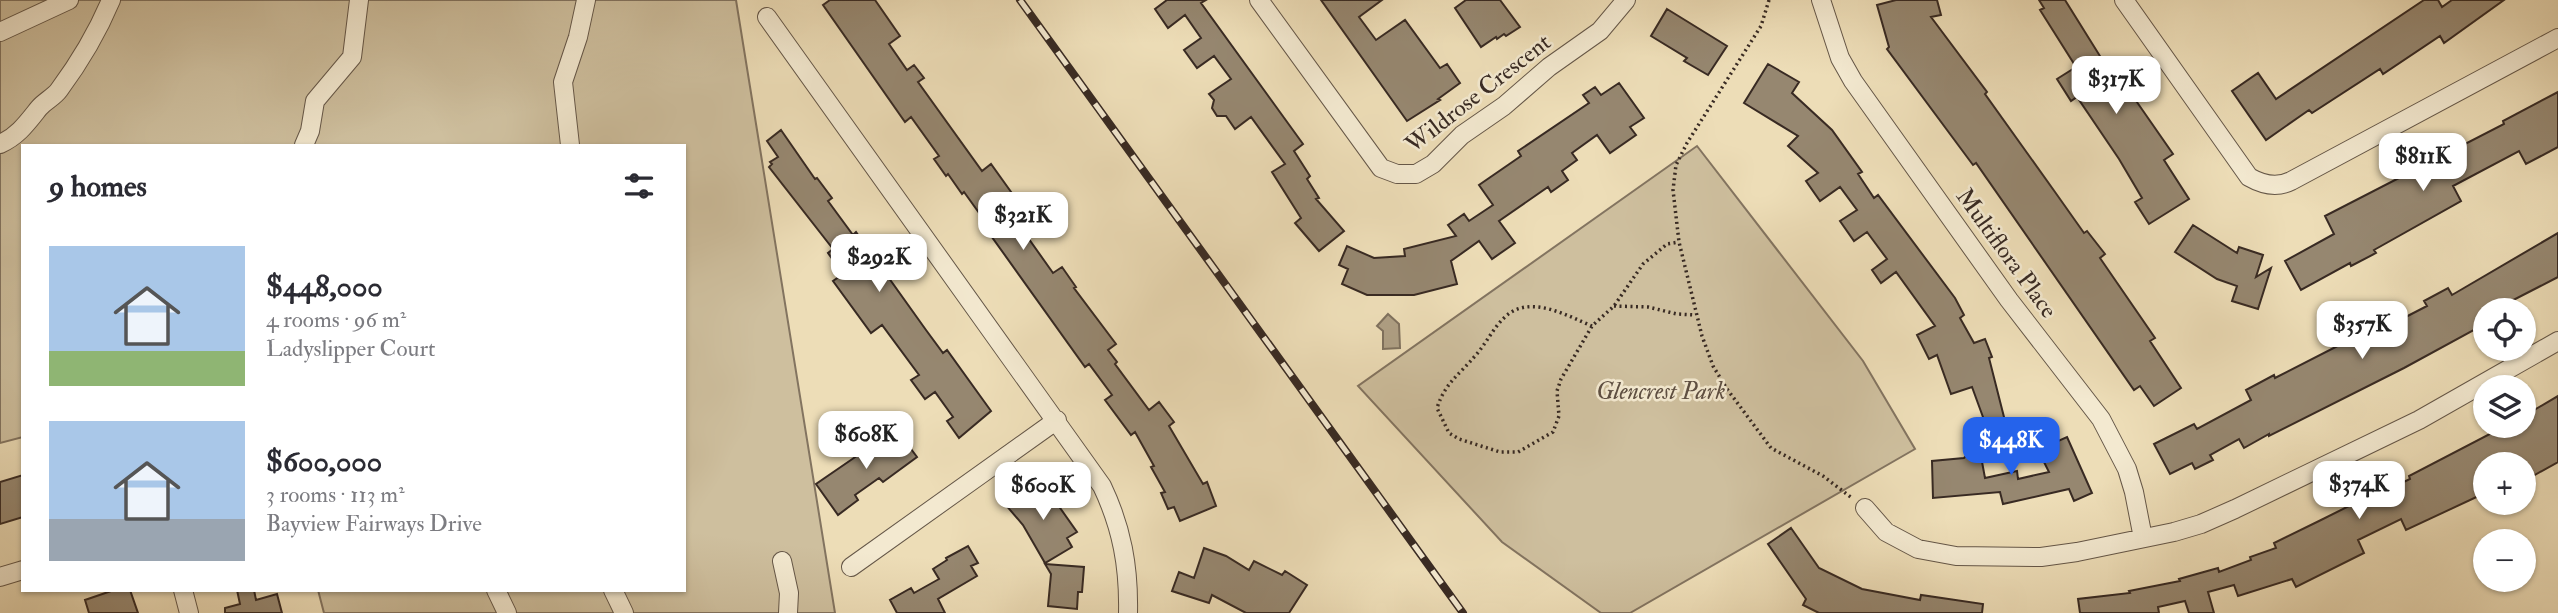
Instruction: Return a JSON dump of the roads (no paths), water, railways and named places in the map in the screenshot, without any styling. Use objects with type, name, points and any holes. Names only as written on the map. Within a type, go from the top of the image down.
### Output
[{"type":"street","points":[[0,32],[69,0]]},
{"type":"street","points":[[0,144],[12,139],[41,105],[58,92],[104,17],[111,0]]},
{"type":"street","points":[[304,144],[310,131],[314,101],[352,57],[359,0]]},
{"type":"street","points":[[570,144],[563,82],[578,37],[586,0]]},
{"type":"street","name":"Wildrose Crescent","points":[[1259,0],[1381,168],[1397,174],[1416,174],[1433,164],[1462,135],[1504,106],[1549,67],[1600,30],[1626,0]]},
{"type":"street","name":"Multiflora Place","points":[[1821,0],[1840,58],[1853,81],[2010,300],[2101,419],[2127,469],[2143,538]]},
{"type":"street","points":[[2124,0],[2249,177],[2257,182],[2276,186],[2291,181],[2558,38]]},
{"type":"street","points":[[767,17],[1102,486],[1117,520],[1128,569],[1128,613]]},
{"type":"street","points":[[1865,508],[1886,532],[1918,549],[1956,556],[2041,557],[2143,538],[2201,524],[2285,486],[2419,420],[2558,341]]},
{"type":"street","points":[[851,567],[1056,420]]},
{"type":"street","points":[[782,561],[789,593],[788,613]]},
{"type":"street","points":[[0,577],[21,571]]},
{"type":"street","points":[[184,592],[189,613]]},
{"type":"street","points":[[497,592],[507,613]]},
{"type":"street","points":[[615,592],[624,613]]},
{"type":"railway","points":[[1020,0],[1463,613]]},
{"type":"park label","name":"Glencrest Park","points":[[1661,391]]}]
